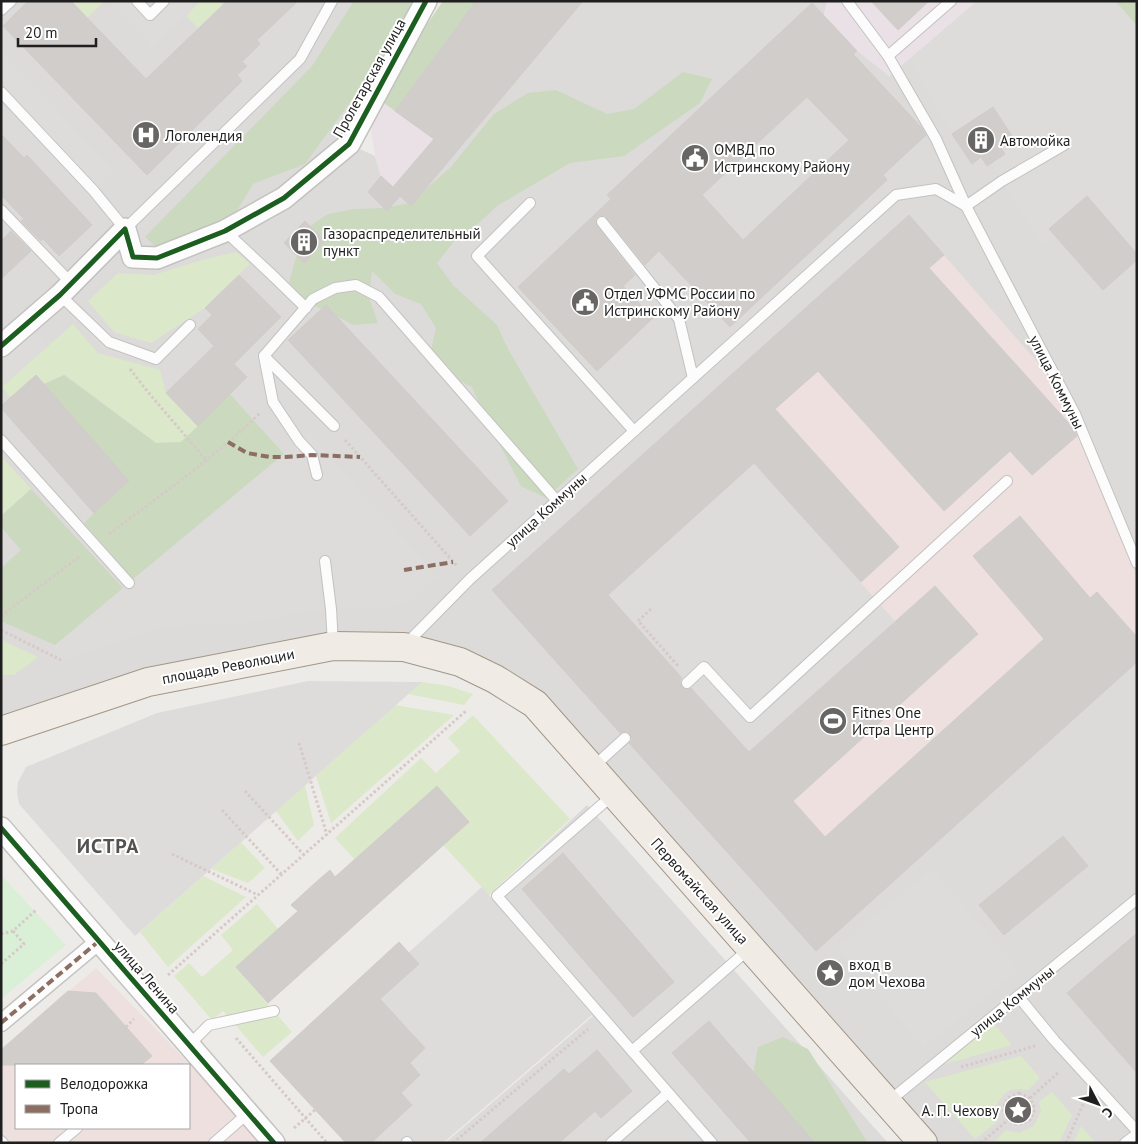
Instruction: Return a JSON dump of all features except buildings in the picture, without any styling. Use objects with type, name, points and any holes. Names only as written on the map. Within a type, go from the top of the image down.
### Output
[{"type":"main road","name":"площадь Революции","points":[[1,731],[148,682],[333,646],[404,647],[460,662]]},
{"type":"main road","name":"Первомайская улица","points":[[460,662],[495,678],[534,704],[923,1143]]},
{"type":"street","name":"Пролетарская улица","points":[[125,229],[133,256],[157,258],[225,231],[284,198],[349,144],[426,1]]},
{"type":"street","points":[[1,346],[66,290],[125,229]]},
{"type":"street","name":"улица Ленина","points":[[1,828],[274,1143]]},
{"type":"street","points":[[1,1023],[99,941]]},
{"type":"lane","points":[[1,10],[11,1]]},
{"type":"lane","points":[[137,1],[150,15],[164,1]]},
{"type":"lane","points":[[1,92],[93,190],[125,229],[300,59],[332,1]]},
{"type":"lane","name":"улица Коммуны","points":[[847,1],[888,56],[936,139],[966,206],[1075,414],[1137,563]]},
{"type":"lane","points":[[888,56],[951,1]]},
{"type":"lane","points":[[966,206],[1002,181],[1064,145]]},
{"type":"lane","name":"улица Коммуны","points":[[404,647],[470,579],[896,196],[936,189],[966,206]]},
{"type":"lane","points":[[530,202],[477,256],[634,431]]},
{"type":"lane","points":[[1,210],[109,342],[156,359],[190,325]]},
{"type":"lane","points":[[602,222],[679,319],[693,378]]},
{"type":"lane","points":[[225,231],[306,308]]},
{"type":"lane","points":[[264,356],[313,299],[335,288],[356,285],[379,297],[557,501]]},
{"type":"lane","points":[[264,356],[272,402],[299,442],[312,455],[317,475]]},
{"type":"lane","points":[[264,356],[334,426]]},
{"type":"lane","points":[[1,440],[128,583]]},
{"type":"lane","points":[[687,683],[704,667],[750,717],[1007,481]]},
{"type":"lane","points":[[325,561],[333,646]]},
{"type":"lane","points":[[592,769],[625,738]]},
{"type":"lane","points":[[614,794],[497,896],[712,1143]]},
{"type":"lane","name":"улица Коммуны","points":[[888,1103],[1137,899]]},
{"type":"lane","points":[[632,1051],[751,948]]},
{"type":"lane","points":[[1018,996],[1054,1040],[1137,1132],[1125,1143]]},
{"type":"lane","points":[[189,1045],[209,1025],[274,1011]]},
{"type":"lane","points":[[611,1143],[668,1093]]},
{"type":"lane","points":[[214,1143],[248,1113]]},
{"type":"lane","points":[[59,1143],[76,1129]]},
{"type":"path","points":[[109,342],[146,391],[207,461]]},
{"type":"path","points":[[1,616],[207,461],[272,402]]},
{"type":"path","points":[[355,452],[470,579]]},
{"type":"path","points":[[651,609],[638,621],[680,668]]},
{"type":"path","points":[[1,630],[61,660]]},
{"type":"path","points":[[168,975],[467,710]]},
{"type":"path","points":[[298,743],[327,834]]},
{"type":"path","points":[[245,791],[304,855]]},
{"type":"path","points":[[222,810],[282,874]]},
{"type":"path","points":[[172,854],[258,895]]},
{"type":"path","points":[[1,934],[13,931],[36,910]]},
{"type":"path","points":[[1,964],[24,944],[13,931]]},
{"type":"path","points":[[453,1143],[602,1016]]},
{"type":"path","points":[[126,1027],[134,1020]]},
{"type":"path","points":[[222,1022],[327,1143]]},
{"type":"path","points":[[915,1081],[1054,1040]]},
{"type":"path","points":[[1030,1098],[1072,1060]]},
{"type":"path","points":[[1066,1143],[1093,1084]]},
{"type":"path","points":[[1019,1093],[1030,1098],[1034,1109],[1030,1120],[1018,1125],[1008,1120],[1003,1109],[1008,1098],[1019,1093]]},
{"type":"path","points":[[294,1128],[315,1110]]},
{"type":"path","points":[[981,1143],[1008,1120]]},
{"type":"shaded area","points":[[1,1],[426,1],[349,144],[375,156],[381,176],[400,196],[412,205],[583,1],[827,1],[824,15],[889,76],[977,1],[1115,1],[1137,26],[1137,1141],[1134,1143],[923,1143],[495,679],[333,646],[1,731]]},
{"type":"shaded area","points":[[108,1],[200,1],[152,47]]},
{"type":"shaded area","points":[[476,1],[583,1],[411,206],[400,196],[387,211],[368,192],[381,176],[375,156],[371,130],[381,101],[395,111]]},
{"type":"shaded area","points":[[827,1],[977,1],[889,76],[857,51],[824,15]]},
{"type":"shaded area","points":[[977,1],[1115,1],[1137,26],[1137,260],[1133,265],[1076,206],[1042,246],[991,163],[987,166],[981,157],[972,163],[952,134],[909,60]]},
{"type":"shaded area","points":[[1,50],[114,171],[93,190],[1,92]]},
{"type":"shaded area","points":[[909,215],[1045,371],[1078,434],[1137,576],[1137,662],[816,951],[492,590]]},
{"type":"shaded area","points":[[27,322],[48,346],[2,387],[1,346]]},
{"type":"shaded area","points":[[309,433],[438,577],[410,602],[389,607],[311,611],[247,623],[170,626],[61,660],[46,653]]},
{"type":"shaded area","points":[[754,463],[895,621],[749,752],[608,595]]},
{"type":"shaded area","points":[[308,681],[422,682],[135,936],[19,804],[18,782],[26,767],[157,713]]},
{"type":"shaded area","points":[[587,805],[888,1143],[445,1143],[593,1016],[491,895]]},
{"type":"shaded area","points":[[932,868],[1019,970],[924,1048],[837,947]]},
{"type":"shaded area","points":[[482,887],[592,1015],[443,1143],[371,1143],[412,1105],[401,1093],[420,1075],[410,1063],[425,1048],[380,999],[418,964],[408,953]]},
{"type":"shaded area","points":[[96,968],[190,1064],[15,1064],[15,1129],[190,1129],[190,1064],[267,1143],[1,1143],[1,1049]]},
{"type":"green space","points":[[71,1],[104,1],[87,18]]},
{"type":"green space","points":[[200,1],[218,1],[223,6],[199,29],[186,16]]},
{"type":"green space","points":[[354,1],[424,1],[305,164],[253,184],[225,231],[161,252],[145,237],[312,66]]},
{"type":"green space","points":[[443,1],[476,1],[395,111],[381,101],[388,81]]},
{"type":"green space","points":[[1115,1],[1137,1],[1137,26]]},
{"type":"green space","points":[[683,72],[712,79],[700,103],[624,156],[570,163],[497,206],[479,223],[456,239],[437,263],[453,285],[497,325],[508,349],[578,469],[546,498],[521,486],[472,387],[448,375],[430,355],[436,328],[421,304],[395,294],[372,271],[369,298],[378,323],[353,325],[305,302],[289,282],[304,230],[328,214],[410,203],[450,168],[494,114],[528,93],[556,90],[607,114],[634,109]]},
{"type":"green space","points":[[236,252],[250,264],[205,308],[151,343],[114,332],[88,301],[118,273],[154,275],[205,259]]},
{"type":"green space","points":[[73,324],[98,353],[160,370],[166,393],[198,426],[181,442],[156,443],[65,375],[44,384],[36,375],[11,398],[2,387]]},
{"type":"green space","points":[[64,375],[156,443],[181,442],[230,394],[284,454],[133,579],[84,523],[129,481],[44,384]]},
{"type":"green space","points":[[1,456],[31,489],[1,516]]},
{"type":"green space","points":[[31,489],[123,588],[55,645],[1,621],[1,568],[21,550],[1,527],[1,516]]},
{"type":"green space","points":[[1,640],[38,657],[14,675],[1,675]]},
{"type":"green space","points":[[422,682],[449,686],[473,694],[464,705],[408,694]]},
{"type":"green space","points":[[395,705],[454,715],[331,823],[316,776]]},
{"type":"green space","points":[[473,715],[570,819],[489,895],[443,845],[469,822],[437,786],[355,860],[335,838],[421,758],[436,773],[460,751],[448,738]]},
{"type":"green space","points":[[305,785],[314,825],[298,841],[276,811]]},
{"type":"green space","points":[[241,842],[265,868],[248,883],[211,869]]},
{"type":"green space","points":[[1,875],[66,945],[1,999]]},
{"type":"green space","points":[[203,876],[246,897],[168,967],[140,932]]},
{"type":"green space","points":[[257,904],[278,929],[236,967],[292,1032],[263,1057],[223,1011],[212,1020],[174,976],[189,963],[202,977],[233,950],[221,935]]},
{"type":"green space","points":[[993,1023],[1012,1045],[945,1064]]},
{"type":"green space","points":[[783,1037],[808,1049],[868,1143],[808,1143],[753,1074],[758,1047]]},
{"type":"green space","points":[[1021,1056],[1040,1078],[1028,1090],[1016,1089],[1008,1091],[996,1106],[998,1121],[975,1139],[925,1082]]},
{"type":"green space","points":[[1052,1092],[1072,1115],[1059,1143],[994,1143],[1005,1130],[1019,1133],[1034,1126],[1041,1111],[1039,1102]]},
{"type":"green space","points":[[1081,1126],[1096,1143],[1073,1143]]},
{"type":"marked path","points":[[228,442],[247,453],[270,457],[312,455],[360,457]]},
{"type":"marked path","points":[[404,570],[453,562]]},
{"type":"marked path","points":[[1,1023],[99,941]]},
{"type":"cycle path","points":[[1,346],[60,295],[125,229],[133,257],[157,258],[225,231],[284,198],[349,144],[426,1]]},
{"type":"cycle path","points":[[1,828],[274,1143]]},
{"type":"place","name":"Логолендия","points":[[146,135]]},
{"type":"place","name":"Автомойка","points":[[981,140]]},
{"type":"place","name":"ОМВД по Истринскому Району","points":[[695,158]]},
{"type":"place","name":"Газораспределительный пункт","points":[[304,242]]},
{"type":"place","name":"Отдел УФМС России по Истринскому Району","points":[[585,302]]},
{"type":"place","name":"Fitnes One Истра Центр","points":[[833,721]]},
{"type":"place","name":"вход в дом Чехова","points":[[830,973]]},
{"type":"place","name":"А. П. Чехову","points":[[1018,1110]]},
{"type":"district","name":"ИСТРА","points":[[108,846]]}]
